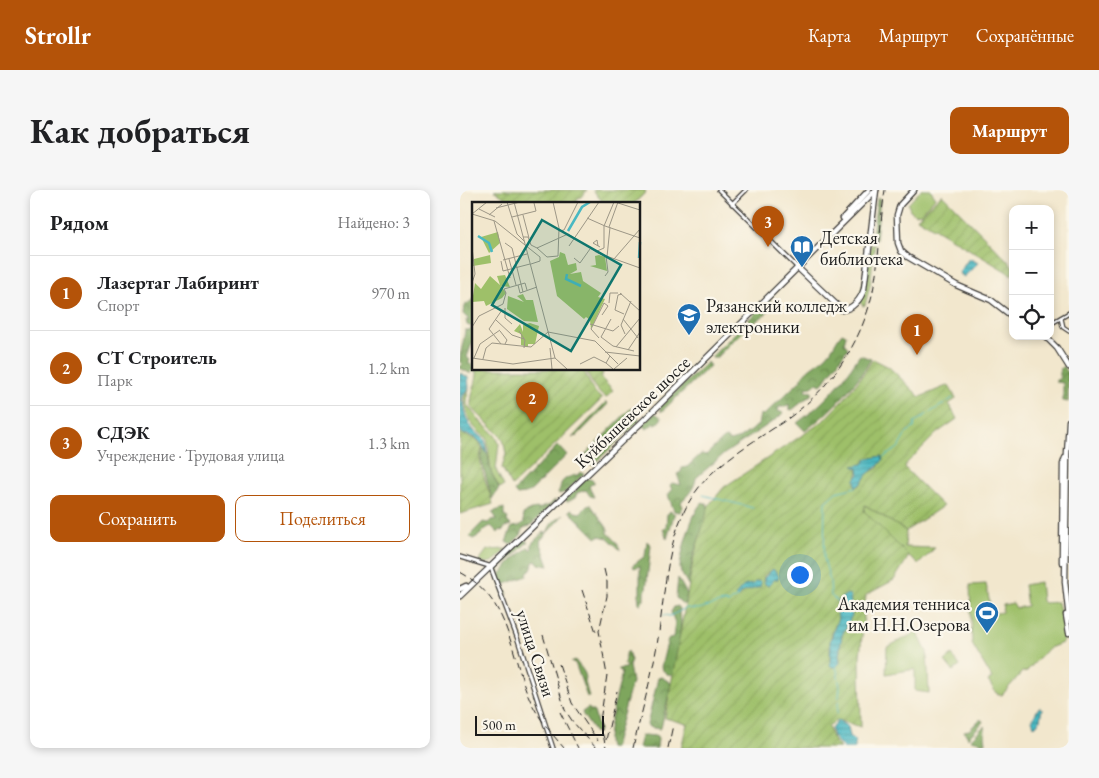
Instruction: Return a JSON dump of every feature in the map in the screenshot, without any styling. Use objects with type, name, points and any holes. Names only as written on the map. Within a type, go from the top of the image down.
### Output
[{"type":"main road","points":[[861,202],[870,190]]},
{"type":"main road","name":"Куйбышевское шоссе","points":[[796,266],[870,190]]},
{"type":"main road","points":[[861,202],[876,190]]},
{"type":"main road","points":[[796,266],[842,310],[848,309],[857,301],[864,289],[876,190]]},
{"type":"main road","points":[[916,190],[905,202],[900,212],[899,243],[903,253],[956,285],[991,300],[1009,314]]},
{"type":"main road","name":"Куйбышевское шоссе","points":[[843,218],[861,202]]},
{"type":"main road","name":"Куйбышевское шоссе","points":[[460,592],[490,567],[654,408],[861,202]]},
{"type":"main road","points":[[1049,340],[1057,348],[1069,367]]},
{"type":"main road","points":[[1069,421],[1064,501],[1065,592],[1069,618]]},
{"type":"main road","points":[[1066,573],[1064,605],[1069,634]]},
{"type":"street","points":[[719,190],[796,266]]},
{"type":"street","points":[[732,204],[746,190]]},
{"type":"street","points":[[1054,322],[1069,313]]},
{"type":"street","points":[[1061,318],[1063,327],[1069,331]]},
{"type":"street","points":[[460,557],[490,567]]},
{"type":"street","name":"улица Связи","points":[[490,567],[517,637],[553,748]]},
{"type":"green space","points":[[494,190],[587,190],[582,197],[578,198],[577,202],[510,202]]},
{"type":"green space","points":[[593,190],[645,190],[646,192],[636,202],[602,202]]},
{"type":"green space","points":[[921,190],[931,190],[935,198],[921,213],[915,214],[910,210],[908,204]]},
{"type":"green space","points":[[942,194],[1009,262],[1009,273],[917,218]]},
{"type":"green space","points":[[878,198],[880,199],[876,240],[874,242],[872,236]]},
{"type":"green space","points":[[875,244],[870,285],[865,305],[863,306],[859,301],[871,245]]},
{"type":"green space","points":[[769,299],[774,305],[766,314],[733,340],[716,358],[712,358],[712,356]]},
{"type":"green space","points":[[472,300],[472,327],[467,325],[466,320],[470,321],[463,314],[464,306]]},
{"type":"green space","points":[[472,327],[472,343],[467,357],[470,360],[468,363],[472,364],[471,374],[460,368],[465,330],[469,330]]},
{"type":"green space","points":[[842,333],[846,335],[844,343],[848,348],[824,382],[821,385],[817,383],[812,387],[806,388],[805,391],[812,392],[812,394],[792,410],[789,409],[789,404],[779,407],[778,411],[783,413],[778,418],[724,454],[696,478],[693,488],[681,502],[683,507],[680,512],[674,511],[668,495],[672,490],[670,485],[672,483],[681,485],[677,474],[681,472],[682,468],[687,467],[701,454],[706,455],[723,439],[726,438],[730,441],[740,438],[758,425],[760,414],[764,415],[801,380],[808,370],[826,356]]},
{"type":"green space","points":[[860,355],[871,359],[857,380],[833,407],[805,431],[797,423],[829,395],[848,373]]},
{"type":"green space","points":[[873,359],[889,367],[920,397],[949,385],[956,399],[949,404],[957,419],[937,433],[906,464],[905,468],[943,506],[906,531],[865,505],[864,511],[909,556],[894,580],[866,595],[860,657],[861,727],[837,720],[828,726],[832,738],[840,748],[681,748],[687,724],[665,718],[694,556],[709,505],[724,487],[822,422],[857,383]],"holes":[[[882,456],[878,468],[868,473],[860,485],[856,487],[858,466],[867,459]],[[773,569],[778,579],[771,583],[763,581],[764,576]],[[758,582],[760,587],[743,592],[737,598],[738,592],[745,586]],[[847,594],[850,600],[851,611],[842,635],[840,663],[830,665],[830,639],[838,618],[836,608],[838,601]]]},
{"type":"green space","points":[[707,362],[710,366],[661,412],[660,407]]},
{"type":"green space","points":[[1064,366],[1068,374],[1068,402],[1063,401],[1063,383],[1056,382],[1056,380],[1060,379],[1060,369]]},
{"type":"green space","points":[[477,370],[583,370],[594,392],[602,399],[512,486],[502,468],[506,454],[503,439],[471,407]]},
{"type":"green space","points":[[586,370],[601,370],[603,373],[601,378],[613,391],[606,398],[596,389]]},
{"type":"green space","points":[[469,389],[467,405],[495,435],[499,443],[496,470],[504,486],[499,488],[491,472],[487,438],[473,426],[466,410],[464,397]]},
{"type":"green space","points":[[606,402],[608,404],[576,437],[572,438]]},
{"type":"green space","points":[[631,408],[640,420],[591,465],[586,454]]},
{"type":"green space","points":[[655,413],[662,418],[655,426],[655,422],[647,429],[643,426],[639,428]]},
{"type":"green space","points":[[460,432],[475,439],[481,445],[480,463],[493,504],[460,514]]},
{"type":"green space","points":[[558,445],[567,455],[532,490],[525,494],[517,495],[514,491]]},
{"type":"green space","points":[[483,447],[488,455],[491,472],[499,488],[492,499],[481,459]]},
{"type":"green space","points":[[581,472],[584,474],[566,492],[559,494],[558,492],[563,480]]},
{"type":"green space","points":[[587,478],[594,481],[589,486],[594,497],[590,496],[586,490],[577,493],[575,498],[567,502],[565,499],[575,492],[578,486]]},
{"type":"green space","points":[[555,500],[530,526],[523,528],[521,535],[511,545],[506,542],[512,527],[520,526],[524,522],[523,514],[536,508],[548,506]]},
{"type":"green space","points":[[703,502],[707,504],[709,511],[693,556],[688,585],[680,570],[681,562],[691,522]]},
{"type":"green space","points":[[591,505],[620,550],[608,538],[599,536],[596,538],[569,511],[571,509],[580,513],[587,506]]},
{"type":"green space","points":[[865,505],[906,531],[905,547],[935,548],[919,564],[864,511]]},
{"type":"green space","points":[[504,508],[504,516],[508,518],[507,521],[511,525],[505,527],[503,531],[500,530],[498,533],[491,526],[473,539],[469,536],[483,522],[488,523],[491,520],[497,519],[492,512]]},
{"type":"green space","points":[[670,511],[675,514],[667,539],[663,529],[666,528],[667,514]]},
{"type":"green space","points":[[563,515],[540,541],[549,566],[539,564],[537,561],[533,562],[527,576],[503,585],[508,594],[504,593],[499,576],[512,560],[529,547],[530,550],[532,543],[544,532],[547,533],[553,522]]},
{"type":"green space","points":[[524,539],[527,543],[499,569],[497,574],[495,569],[497,564]]},
{"type":"green space","points":[[647,541],[651,545],[646,590],[641,604],[639,603],[638,594],[640,593],[640,566],[634,568],[633,565],[645,556]]},
{"type":"green space","points":[[506,549],[491,562],[483,563],[479,561],[487,550]]},
{"type":"green space","points":[[678,578],[687,594],[684,605],[676,598]]},
{"type":"green space","points":[[1040,582],[1042,601],[1044,603],[1058,602],[1063,628],[1062,643],[1047,649],[1027,671],[1024,673],[1023,671],[1002,695],[997,694],[988,681],[992,678],[972,644],[970,585],[986,584],[992,614],[1002,612],[1003,605],[1013,603],[1016,608],[1027,606],[1024,585]]},
{"type":"green space","points":[[678,606],[681,620],[679,651],[674,676],[663,671],[661,667],[668,639],[673,637],[675,623],[671,612],[674,607]]},
{"type":"green space","points":[[917,632],[927,652],[929,693],[915,691],[915,669],[886,674],[887,647]]},
{"type":"green space","points":[[628,651],[631,660],[629,666],[632,682],[614,748],[609,748],[608,733],[622,672],[618,669],[626,668],[627,666],[624,664]]},
{"type":"green space","points":[[952,655],[960,666],[953,671],[945,661]]},
{"type":"green space","points":[[575,660],[585,673],[589,697],[587,697],[575,663],[571,662]]},
{"type":"green space","points":[[661,677],[670,682],[671,685],[661,728],[659,729],[647,725],[658,678]]},
{"type":"green space","points":[[588,708],[594,712],[598,732],[595,733],[583,715],[582,712]]},
{"type":"green space","points":[[979,720],[983,722],[968,738],[964,731],[969,730]]},
{"type":"green space","points":[[984,726],[986,743],[970,740]]},
{"type":"green space","points":[[641,736],[656,736],[658,739],[657,748],[638,748]]},
{"type":"water","points":[[969,258],[978,263],[964,277],[959,273]]},
{"type":"water","points":[[460,373],[468,377],[469,388],[462,397],[466,417],[475,432],[486,442],[487,454],[478,440],[463,434],[460,430]]},
{"type":"water","points":[[882,456],[882,462],[856,487],[855,479],[859,474],[858,468],[853,466],[863,464],[867,459]]},
{"type":"water","points":[[773,569],[779,576],[778,579],[775,579],[768,586],[764,583],[764,578]]},
{"type":"water","points":[[759,581],[761,583],[760,587],[743,592],[738,598],[735,596],[744,586],[752,585]]},
{"type":"water","points":[[847,594],[850,595],[852,615],[842,635],[839,655],[840,663],[836,667],[832,667],[830,665],[830,642],[838,618],[836,608],[840,599]]},
{"type":"water","points":[[1039,707],[1042,709],[1040,720],[1034,726],[1032,720]]},
{"type":"water","points":[[838,720],[848,727],[850,736],[855,741],[855,748],[843,748],[833,737],[831,729]]},
{"type":"waterway","points":[[884,457],[898,448],[907,432],[914,428],[915,422],[953,398]]},
{"type":"waterway","points":[[838,601],[831,596],[830,581],[824,558],[825,502],[836,492],[856,487]]},
{"type":"waterway","points":[[703,495],[753,508]]},
{"type":"waterway","points":[[664,615],[670,616],[686,608],[698,609],[723,602],[729,603],[737,598]]},
{"type":"waterway","points":[[836,665],[840,687],[837,714]]},
{"type":"railway","points":[[633,748],[655,658],[670,553],[681,518],[698,489],[720,466],[803,407],[845,359],[864,321],[871,301],[877,269],[885,190]]},
{"type":"railway","points":[[604,569],[607,582],[607,596],[599,631],[607,675],[600,721],[606,748]]},
{"type":"railway","points":[[460,572],[477,584],[490,598],[500,614],[524,686],[532,704],[542,721],[564,748]]},
{"type":"railway","points":[[582,590],[597,635]]},
{"type":"railway","points":[[543,635],[565,710],[596,748]]},
{"type":"railway","points":[[559,664],[572,703],[598,741]]},
{"type":"railway","points":[[606,740],[617,691]]},
{"type":"railway","points":[[560,712],[578,748]]},
{"type":"railway","points":[[668,748],[673,725]]},
{"type":"place","name":"СДЭК","points":[[768,247]]},
{"type":"place","name":"Детская библиотека","points":[[802,268]]},
{"type":"place","name":"Рязанский колледж электроники","points":[[689,336]]},
{"type":"place","name":"Лазертаг Лабиринт","points":[[917,355]]},
{"type":"place","name":"СТ Строитель","points":[[532,423]]},
{"type":"place","name":"Академия тенниса им Н.Н.Озерова","points":[[987,634]]}]
